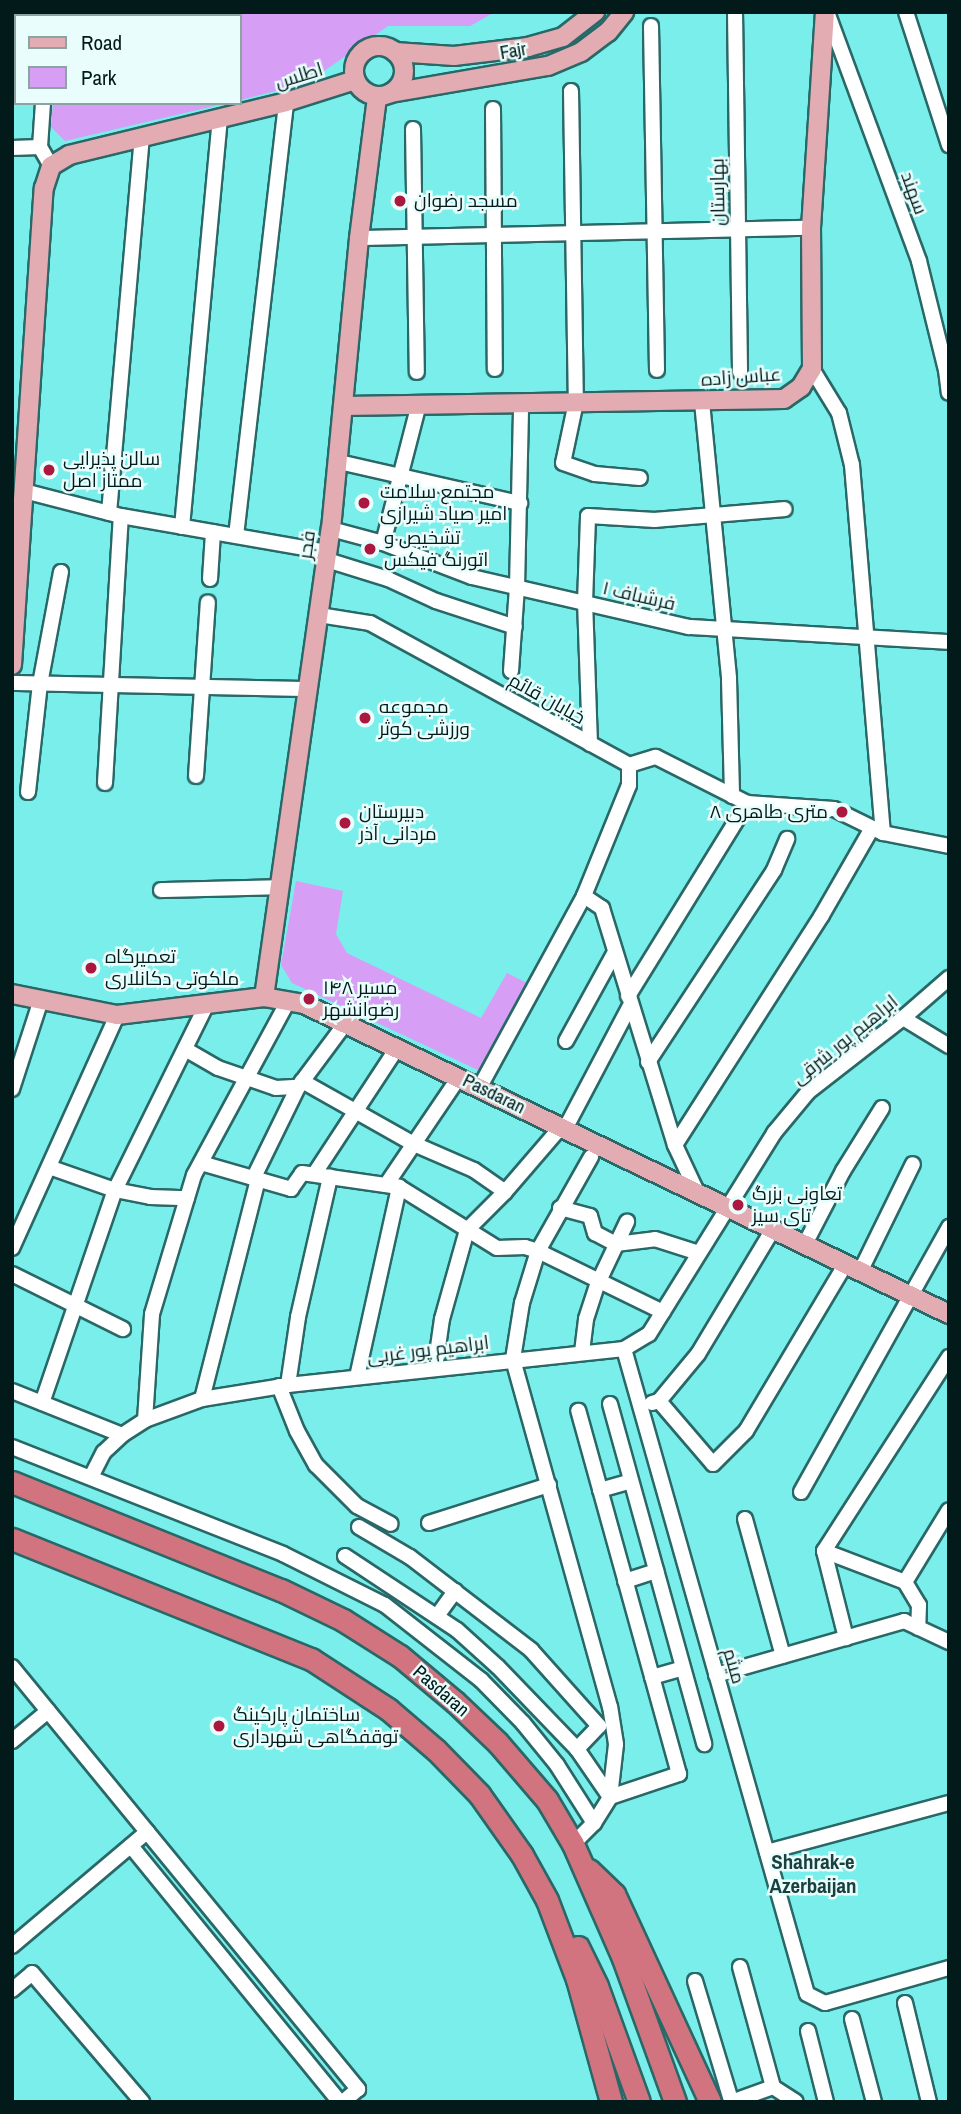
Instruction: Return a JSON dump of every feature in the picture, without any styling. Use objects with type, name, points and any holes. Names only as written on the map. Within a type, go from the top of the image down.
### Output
[{"type":"highway","name":"Pasdaran","points":[[12,1482],[281,1590],[343,1620],[400,1656],[455,1702],[498,1744],[547,1800],[573,1843],[622,1958],[675,2102]]},
{"type":"highway","points":[[12,1539],[311,1658],[349,1681],[436,1750],[480,1794],[568,1927],[597,1986],[639,2102]]},
{"type":"highway","points":[[583,1864],[614,1894],[698,2080],[719,2101]]},
{"type":"highway","points":[[583,1864],[610,1961],[659,2102]]},
{"type":"highway","points":[[537,1883],[577,1979],[611,2102]]},
{"type":"main road","name":"Fajr","points":[[395,52],[454,56],[528,47],[563,37],[595,12]]},
{"type":"main road","name":"Fajr","points":[[384,95],[548,66],[581,52],[608,32],[624,12]]},
{"type":"main road","points":[[812,369],[811,228],[826,12]]},
{"type":"main road","points":[[380,46],[395,52],[403,65],[404,73],[398,88],[384,95],[364,92],[355,80],[355,64],[364,51],[380,46]]},
{"type":"main road","name":"اطلس","points":[[51,166],[69,155],[286,102],[355,80]]},
{"type":"main road","name":"فجر","points":[[264,997],[331,529],[359,238],[384,95]]},
{"type":"main road","points":[[12,665],[20,500],[44,188],[51,166]]},
{"type":"main road","name":"عباس زاده","points":[[344,405],[784,399],[801,387],[812,369]]},
{"type":"main road","name":"Pasdaran","points":[[12,994],[117,1015],[264,997],[304,1004],[949,1314]]},
{"type":"street","name":"بهارستان","points":[[735,12],[740,372]]},
{"type":"street","name":"سهند","points":[[826,12],[919,261],[949,393]]},
{"type":"street","points":[[906,12],[949,145]]},
{"type":"street","points":[[651,26],[657,370]]},
{"type":"street","points":[[570,91],[575,234],[576,402],[563,463],[595,474],[640,478]]},
{"type":"street","points":[[236,536],[286,102]]},
{"type":"street","points":[[43,105],[40,146],[51,166]]},
{"type":"street","points":[[493,109],[495,369]]},
{"type":"street","points":[[182,527],[220,119]]},
{"type":"street","points":[[413,129],[417,372]]},
{"type":"street","points":[[105,783],[111,685],[115,515],[142,138]]},
{"type":"street","points":[[12,148],[40,146]]},
{"type":"street","points":[[359,238],[811,228]]},
{"type":"street","points":[[932,314],[949,317]]},
{"type":"street","points":[[675,1145],[878,831],[852,465],[839,413],[812,369]]},
{"type":"street","points":[[702,402],[724,631],[732,796]]},
{"type":"street","points":[[383,543],[419,404]]},
{"type":"street","points":[[512,671],[520,503],[521,413]]},
{"type":"street","points":[[339,462],[520,503]]},
{"type":"street","points":[[20,500],[236,536],[327,556],[436,601],[515,627]]},
{"type":"street","points":[[590,744],[585,603],[588,516],[655,520],[785,509]]},
{"type":"street","name":"فرشباف ۱","points":[[331,529],[383,543],[472,577],[689,627],[949,642]]},
{"type":"street","points":[[210,579],[213,532]]},
{"type":"street","points":[[28,792],[40,684],[61,572]]},
{"type":"street","points":[[196,776],[208,602]]},
{"type":"street","name":"خیابان قائم","points":[[319,615],[370,623],[629,765]]},
{"type":"street","points":[[12,683],[309,689]]},
{"type":"street","points":[[480,1087],[584,896],[629,785],[629,765],[656,757],[747,803],[834,809],[878,831],[949,846]]},
{"type":"street","points":[[435,1368],[442,1320],[467,1230],[563,1128],[629,1000],[747,803]]},
{"type":"street","points":[[648,1062],[774,870],[787,839]]},
{"type":"street","points":[[161,890],[280,887]]},
{"type":"street","points":[[584,896],[602,908],[675,1145],[698,1194]]},
{"type":"street","points":[[566,1041],[615,953]]},
{"type":"street","name":"ابراهیم پور شرقی","points":[[726,1208],[774,1133],[808,1092],[903,1018],[949,978]]},
{"type":"street","points":[[12,1090],[41,1000]]},
{"type":"street","points":[[145,1420],[152,1314],[187,1198],[201,1163],[288,1001]]},
{"type":"street","points":[[42,1403],[115,1190],[206,1006]]},
{"type":"street","points":[[12,1248],[117,1015]]},
{"type":"street","points":[[903,1018],[949,1046]]},
{"type":"street","points":[[202,1399],[256,1178],[300,1084],[345,1024]]},
{"type":"street","points":[[315,1173],[397,1048]]},
{"type":"street","points":[[185,1049],[218,1068],[276,1088],[300,1084],[356,1111],[414,1144],[474,1170],[505,1192]]},
{"type":"street","points":[[357,1377],[393,1186],[414,1144],[459,1077]]},
{"type":"street","points":[[804,1246],[843,1171],[882,1108]]},
{"type":"street","points":[[573,1843],[594,1823],[610,1797],[616,1744],[610,1707],[513,1359],[522,1303],[538,1251],[591,1157]]},
{"type":"street","points":[[201,1163],[291,1188],[302,1173],[393,1186],[497,1248],[525,1247],[538,1251],[598,1283],[663,1312]]},
{"type":"street","points":[[659,1401],[713,1464],[746,1431],[853,1269],[913,1164]]},
{"type":"street","points":[[49,1167],[115,1190],[150,1197],[187,1198]]},
{"type":"street","points":[[330,1177],[283,1385],[298,1430],[316,1465],[357,1506],[391,1524]]},
{"type":"street","points":[[560,1208],[590,1216],[595,1233],[616,1244],[656,1239],[699,1253]]},
{"type":"street","points":[[624,1349],[649,1334],[726,1208]]},
{"type":"street","points":[[582,1352],[586,1319],[598,1283],[627,1222]]},
{"type":"street","points":[[802,1492],[949,1227]]},
{"type":"street","points":[[640,1406],[659,1401],[698,1354],[772,1231]]},
{"type":"street","points":[[12,1274],[123,1329]]},
{"type":"street","name":"ابراهیم پور غربی","points":[[91,1477],[104,1452],[122,1435],[145,1420],[202,1399],[283,1385],[624,1349]]},
{"type":"street","name":"میثم","points":[[624,1349],[807,1994],[825,2003],[949,1968]]},
{"type":"street","points":[[846,1638],[824,1551],[949,1357]]},
{"type":"street","points":[[13,1390],[122,1435]]},
{"type":"street","points":[[610,1404],[704,1744]]},
{"type":"street","points":[[578,1411],[679,1774],[610,1797]]},
{"type":"street","points":[[12,1447],[283,1554],[385,1605],[481,1680],[523,1723],[557,1765],[594,1823]]},
{"type":"street","points":[[600,1490],[631,1480]]},
{"type":"street","points":[[429,1522],[549,1485]]},
{"type":"street","points":[[905,1582],[949,1510]]},
{"type":"street","points":[[746,1519],[783,1656]]},
{"type":"street","points":[[359,1527],[410,1557],[531,1650],[599,1726],[577,1749]]},
{"type":"street","points":[[824,1551],[905,1582],[919,1605],[918,1628]]},
{"type":"street","points":[[345,1556],[457,1630],[498,1667],[577,1749],[610,1797]]},
{"type":"street","points":[[625,1581],[656,1571]]},
{"type":"street","points":[[437,1616],[455,1591]]},
{"type":"street","points":[[716,1675],[904,1621],[949,1642]]},
{"type":"street","points":[[12,1667],[358,2089],[341,2102],[131,1846]]},
{"type":"street","points":[[652,1677],[683,1668]]},
{"type":"street","points":[[12,1741],[48,1711]]},
{"type":"street","points":[[767,1852],[949,1803]]},
{"type":"street","points":[[12,1946],[148,1832]]},
{"type":"street","points":[[740,1967],[773,2087],[796,2102]]},
{"type":"street","points":[[12,1990],[32,1973],[142,2102]]},
{"type":"street","points":[[695,1981],[719,2101],[773,2087]]},
{"type":"street","points":[[905,2003],[929,2102]]},
{"type":"street","points":[[852,2019],[874,2102]]},
{"type":"street","points":[[808,2031],[826,2102]]},
{"type":"green space","points":[[495,12],[470,26],[388,26],[307,83],[242,99],[242,14],[44,14]]},
{"type":"green space","points":[[53,105],[218,105],[65,141],[51,127]]},
{"type":"green space","points":[[296,881],[343,891],[336,934],[347,953],[481,1018],[507,973],[527,983],[480,1071],[292,983],[281,965]]},
{"type":"place","name":"مسجد رضوان","points":[[400,201]]},
{"type":"place","name":"سالن پذیرایی ممتاز اصل","points":[[49,470]]},
{"type":"place","name":"مجتمع سلامت امیر صیاد شیرازی","points":[[364,503]]},
{"type":"place","name":"تشخیص و اتورنگ فیکس","points":[[370,549]]},
{"type":"place","name":"مجموعه ورزشی کوثر","points":[[365,718]]},
{"type":"place","name":"۸ متری طاهری","points":[[842,812]]},
{"type":"place","name":"دبیرستان مردانی آذر","points":[[345,823]]},
{"type":"place","name":"تعمیرگاه ملکوتی دکانلاری","points":[[91,968]]},
{"type":"place","name":"مسیر ۱۴۸ رضوانشهر","points":[[309,999]]},
{"type":"place","name":"تعاونی بزرگ تای سیز","points":[[738,1205]]},
{"type":"place","name":"ساختمان پارکینگ توقفگاهی شهرداری","points":[[219,1726]]},
{"type":"district","name":"Shahrak-e Azerbaijan","points":[[813,1874]]}]
